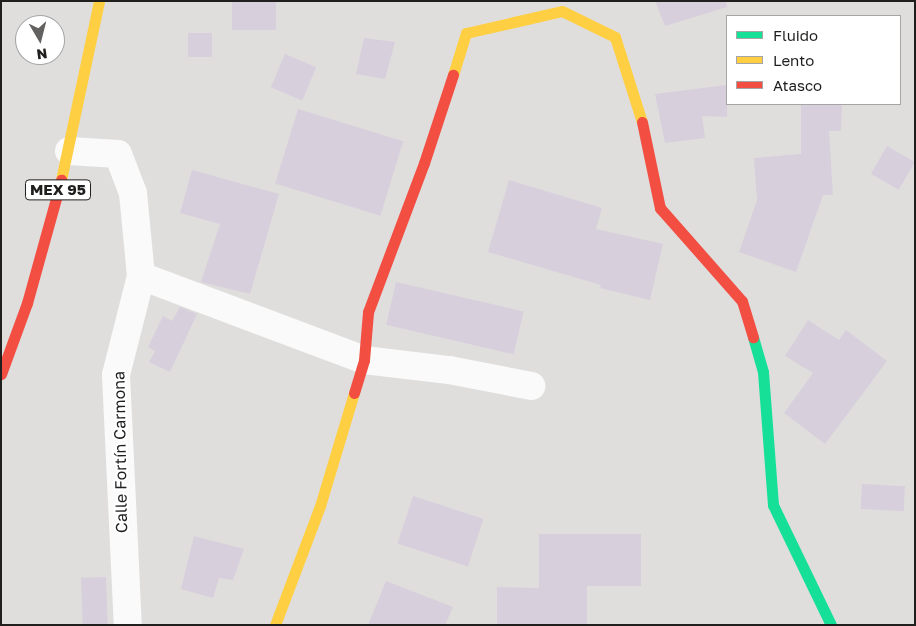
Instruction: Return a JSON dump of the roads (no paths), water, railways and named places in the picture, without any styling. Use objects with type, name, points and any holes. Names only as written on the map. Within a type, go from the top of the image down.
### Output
[{"type":"street","name":"MEX 95","points":[[1,374],[26,303],[69,151],[99,1]]},
{"type":"street","points":[[275,625],[320,506],[364,360],[368,312],[424,163],[466,33],[562,11],[615,37],[649,142],[660,208],[742,301],[763,372],[773,505],[831,625]]},
{"type":"street","name":"Calle Fortín Carmona","points":[[69,151],[118,154],[133,193],[141,276],[116,375],[128,625]]},
{"type":"street","points":[[141,276],[364,360],[449,370],[531,386]]}]
